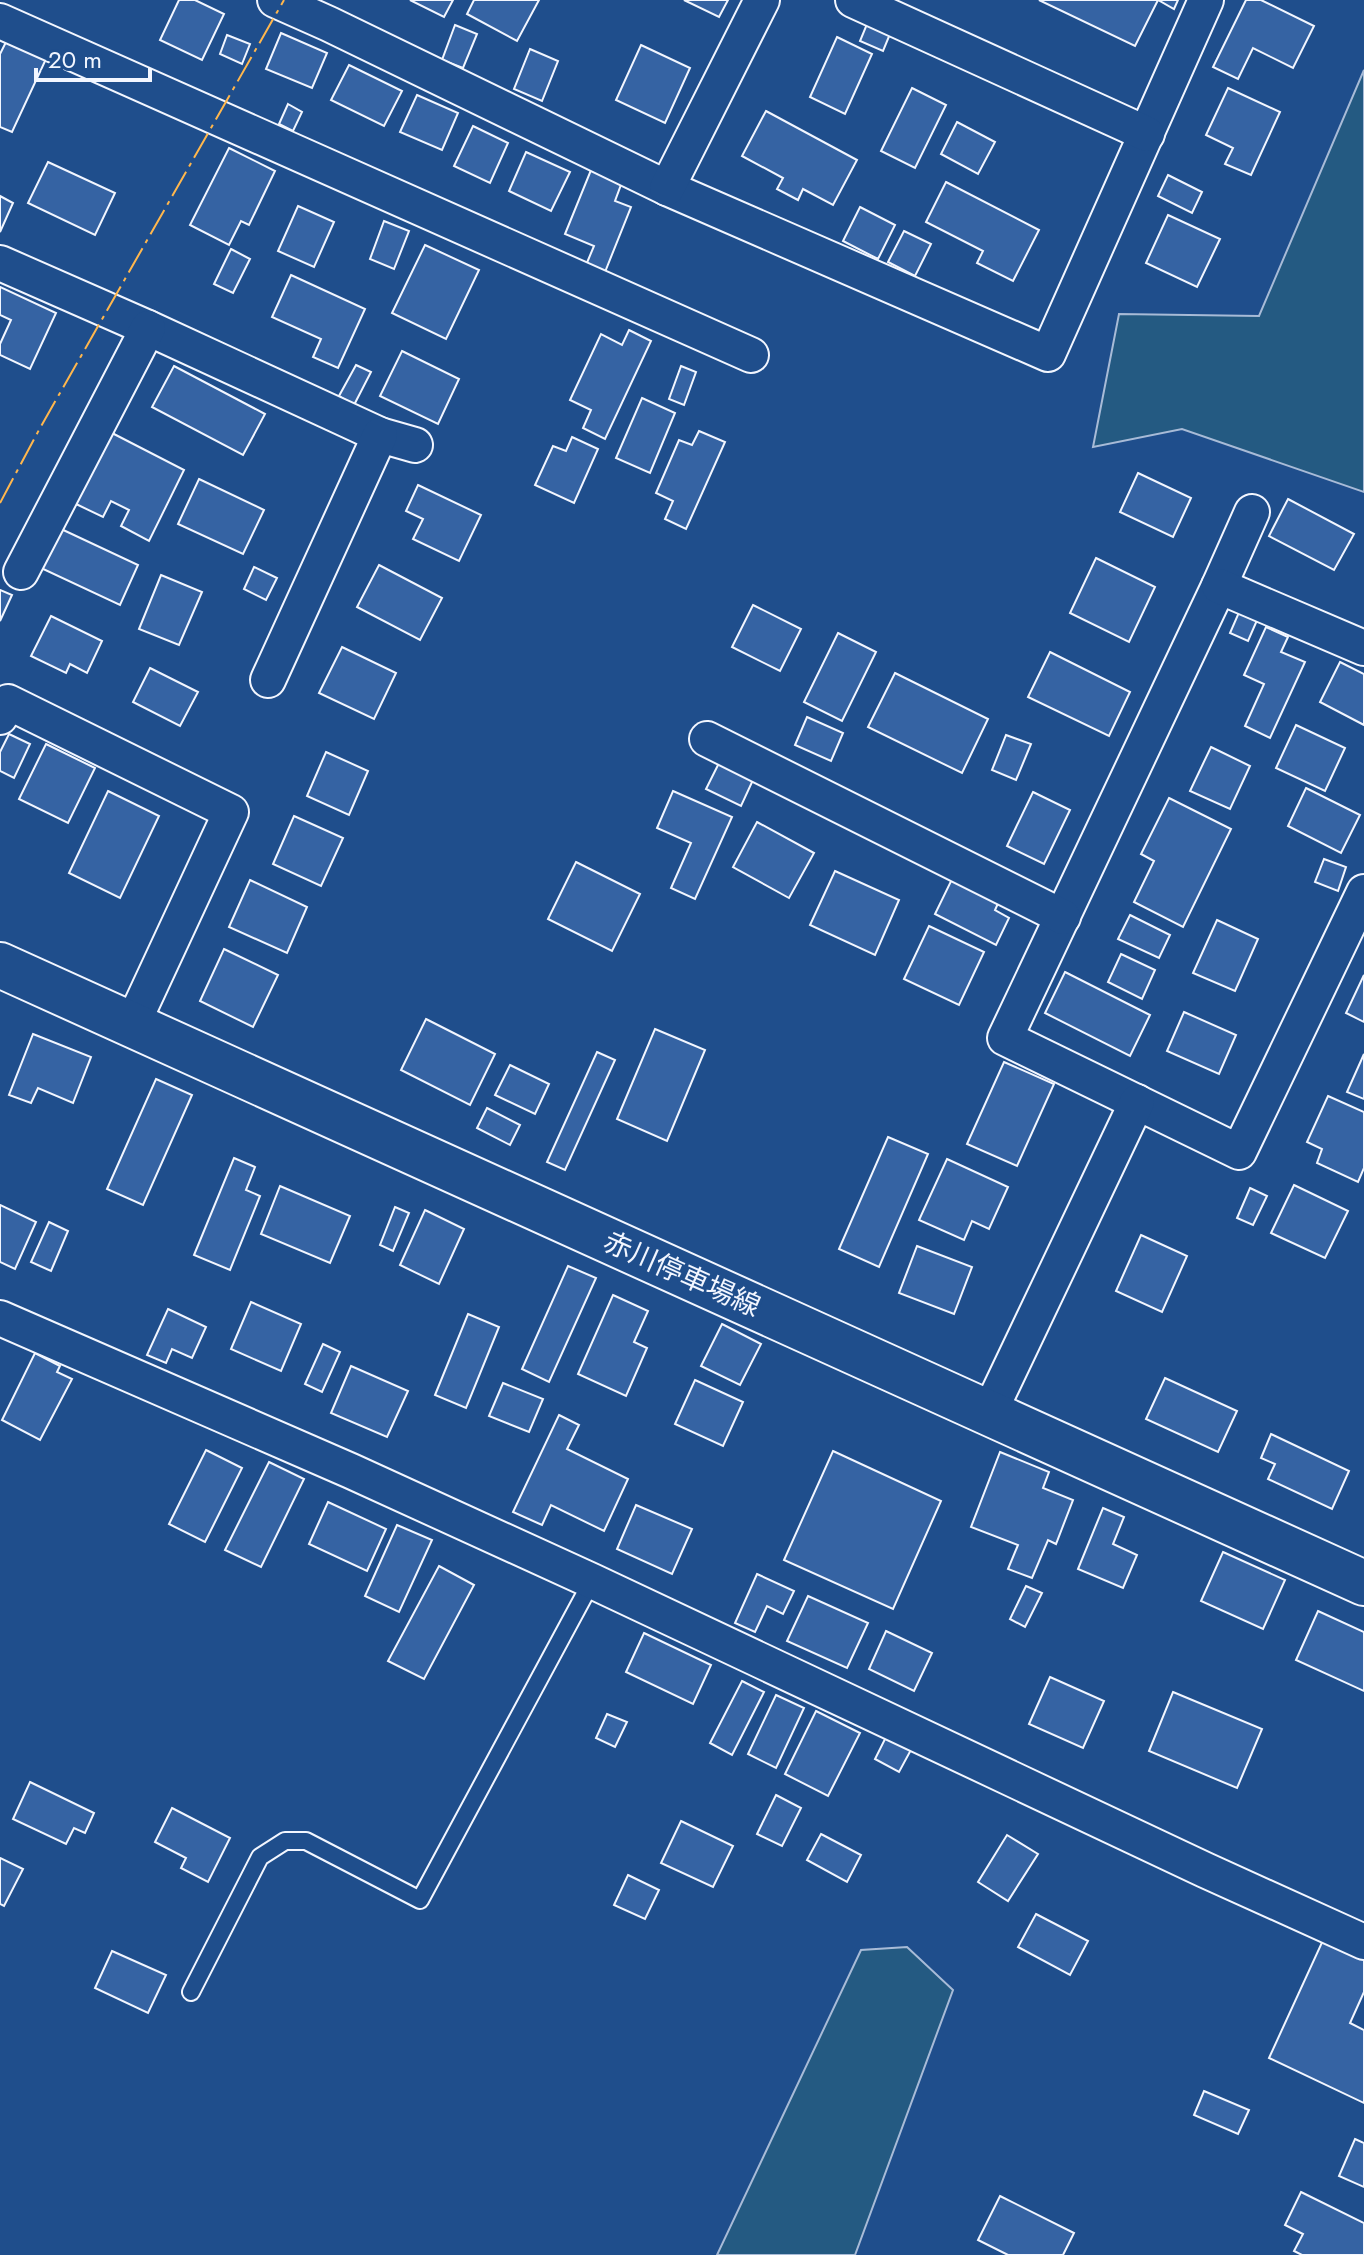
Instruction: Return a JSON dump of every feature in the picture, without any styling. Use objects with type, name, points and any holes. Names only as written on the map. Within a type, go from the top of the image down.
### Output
[{"type":"main road","name":"赤川停車場線","points":[[0,965],[1364,1583]]},
{"type":"street","points":[[275,0],[334,12],[667,188],[1048,354],[1206,0]]},
{"type":"street","points":[[667,188],[762,0]]},
{"type":"street","points":[[853,0],[1147,134]]},
{"type":"street","points":[[0,21],[751,355]]},
{"type":"street","points":[[0,263],[380,435],[415,445]]},
{"type":"street","points":[[21,572],[148,328]]},
{"type":"street","points":[[268,680],[380,435]]},
{"type":"street","points":[[1252,512],[1005,1038],[1239,1152],[1364,892]]},
{"type":"street","points":[[1219,586],[1364,648]]},
{"type":"street","points":[[0,717],[8,702],[231,812],[132,1025]]},
{"type":"street","points":[[707,739],[1063,917]]},
{"type":"street","points":[[989,1413],[1137,1102]]},
{"type":"street","points":[[0,1318],[351,1471],[592,1581],[1364,1942]]},
{"type":"lane","points":[[191,1992],[260,1857],[285,1841],[306,1841],[420,1900],[592,1581]]},
{"type":"shaded area","points":[[1364,70],[1364,492],[1182,429],[1093,447],[1119,314],[1259,316]]},
{"type":"shaded area","points":[[907,1947],[953,1990],[855,2255],[717,2255],[861,1950]]},
{"type":"building","points":[[179,0],[195,0],[224,14],[202,60],[160,40]]},
{"type":"building","points":[[410,0],[453,0],[444,17]]},
{"type":"building","points":[[474,0],[539,0],[517,41],[467,14]]},
{"type":"building","points":[[684,0],[728,0],[719,17]]},
{"type":"building","points":[[1039,0],[1158,0],[1135,46]]},
{"type":"building","points":[[1158,0],[1178,0],[1174,9]]},
{"type":"building","points":[[1246,0],[1261,0],[1314,26],[1293,68],[1253,48],[1238,79],[1213,67]]},
{"type":"building","points":[[867,24],[890,34],[883,51],[860,41]]},
{"type":"building","points":[[455,25],[477,34],[463,68],[442,60]]},
{"type":"building","points":[[281,33],[327,53],[312,88],[266,69]]},
{"type":"building","points":[[227,35],[250,44],[242,64],[220,54]]},
{"type":"building","points":[[837,37],[872,54],[845,114],[810,97]]},
{"type":"building","points":[[7,40],[46,59],[12,132],[0,127],[0,54]]},
{"type":"building","points":[[641,45],[690,68],[665,123],[616,100]]},
{"type":"building","points":[[530,49],[558,61],[542,101],[514,89]]},
{"type":"building","points":[[349,65],[402,91],[384,126],[331,100]]},
{"type":"building","points":[[912,88],[946,105],[915,168],[881,151]]},
{"type":"building","points":[[1228,88],[1280,112],[1251,175],[1225,164],[1233,148],[1206,135]]},
{"type":"building","points":[[417,95],[458,113],[442,150],[400,132]]},
{"type":"building","points":[[288,104],[302,112],[293,131],[279,124]]},
{"type":"building","points":[[766,111],[857,160],[833,205],[803,189],[798,200],[777,189],[783,178],[742,156]]},
{"type":"building","points":[[957,122],[995,142],[978,174],[941,154]]},
{"type":"building","points":[[473,126],[508,143],[490,183],[454,166]]},
{"type":"building","points":[[229,148],[275,171],[249,225],[241,221],[229,245],[190,225]]},
{"type":"building","points":[[526,152],[570,172],[551,211],[509,191]]},
{"type":"building","points":[[48,162],[115,193],[95,235],[28,203]]},
{"type":"building","points":[[591,170],[622,182],[615,201],[631,207],[605,272],[586,265],[594,246],[565,234]]},
{"type":"building","points":[[1168,175],[1202,192],[1192,213],[1158,196]]},
{"type":"building","points":[[946,182],[1039,230],[1013,281],[977,263],[983,251],[926,222]]},
{"type":"building","points":[[0,196],[13,203],[0,232]]},
{"type":"building","points":[[298,206],[334,222],[314,267],[278,251]]},
{"type":"building","points":[[860,207],[895,225],[878,259],[843,241]]},
{"type":"building","points":[[1168,215],[1220,239],[1197,287],[1146,263]]},
{"type":"building","points":[[384,221],[409,231],[394,269],[370,259]]},
{"type":"building","points":[[904,231],[931,244],[915,276],[888,262]]},
{"type":"building","points":[[425,245],[479,270],[446,339],[392,313]]},
{"type":"building","points":[[231,249],[250,259],[233,293],[214,284]]},
{"type":"building","points":[[291,275],[365,309],[338,368],[313,357],[321,339],[272,317]]},
{"type":"building","points":[[0,287],[56,313],[30,369],[0,355],[0,344],[11,320],[0,315]]},
{"type":"building","points":[[629,330],[651,341],[605,439],[583,428],[591,410],[570,400],[601,334],[622,345]]},
{"type":"building","points":[[402,351],[459,379],[438,424],[380,396]]},
{"type":"building","points":[[356,365],[371,372],[354,405],[339,396]]},
{"type":"building","points":[[174,366],[265,414],[243,455],[152,407]]},
{"type":"building","points":[[681,366],[696,372],[684,405],[669,399]]},
{"type":"building","points":[[642,398],[675,413],[650,473],[616,458]]},
{"type":"building","points":[[699,431],[725,442],[686,529],[665,519],[673,501],[656,493],[679,440],[692,445]]},
{"type":"building","points":[[112,433],[184,470],[149,541],[121,526],[129,510],[111,501],[103,517],[76,504]]},
{"type":"building","points":[[572,437],[598,449],[574,503],[535,485],[553,446],[566,451]]},
{"type":"building","points":[[1138,473],[1191,498],[1173,537],[1120,512]]},
{"type":"building","points":[[199,479],[264,510],[243,554],[178,524]]},
{"type":"building","points":[[418,485],[481,515],[459,561],[413,539],[423,519],[406,511]]},
{"type":"building","points":[[1288,499],[1354,534],[1334,570],[1269,536]]},
{"type":"building","points":[[59,528],[138,565],[120,605],[41,568]]},
{"type":"building","points":[[1096,558],[1155,587],[1129,642],[1070,613]]},
{"type":"building","points":[[379,565],[442,598],[420,640],[357,607]]},
{"type":"building","points":[[254,567],[277,578],[266,600],[244,589]]},
{"type":"building","points":[[161,575],[202,592],[179,645],[139,629]]},
{"type":"building","points":[[0,590],[12,595],[0,621]]},
{"type":"building","points":[[753,605],[801,629],[780,671],[732,647]]},
{"type":"building","points":[[1240,610],[1258,618],[1248,641],[1230,633]]},
{"type":"building","points":[[51,616],[102,641],[87,673],[70,664],[66,673],[31,656]]},
{"type":"building","points":[[1266,627],[1288,637],[1281,652],[1305,662],[1270,738],[1245,726],[1264,684],[1244,675]]},
{"type":"building","points":[[838,633],[876,652],[842,721],[804,702]]},
{"type":"building","points":[[342,647],[396,673],[374,719],[319,693]]},
{"type":"building","points":[[1050,652],[1130,692],[1109,736],[1028,697]]},
{"type":"building","points":[[1340,662],[1364,674],[1364,725],[1320,702]]},
{"type":"building","points":[[150,668],[198,692],[180,726],[133,702]]},
{"type":"building","points":[[895,673],[988,719],[962,773],[868,727]]},
{"type":"building","points":[[807,717],[843,733],[831,761],[795,745]]},
{"type":"building","points":[[1296,725],[1345,748],[1325,791],[1276,768]]},
{"type":"building","points":[[9,734],[30,744],[14,778],[0,771],[0,752]]},
{"type":"building","points":[[1006,735],[1031,744],[1016,780],[992,770]]},
{"type":"building","points":[[46,744],[95,768],[68,823],[19,799]]},
{"type":"building","points":[[1211,747],[1250,766],[1230,809],[1190,791]]},
{"type":"building","points":[[326,752],[368,771],[349,815],[307,796]]},
{"type":"building","points":[[719,763],[753,780],[741,806],[706,789]]},
{"type":"building","points":[[1306,788],[1360,815],[1341,853],[1288,826]]},
{"type":"building","points":[[108,791],[159,816],[120,898],[69,873]]},
{"type":"building","points":[[673,791],[732,817],[695,899],[671,888],[691,843],[657,828]]},
{"type":"building","points":[[1033,792],[1070,810],[1044,864],[1007,846]]},
{"type":"building","points":[[1169,798],[1231,829],[1183,927],[1134,902],[1154,861],[1141,854]]},
{"type":"building","points":[[294,816],[343,838],[321,886],[273,864]]},
{"type":"building","points":[[757,822],[814,853],[789,898],[733,867]]},
{"type":"building","points":[[1324,859],[1346,867],[1338,891],[1315,882]]},
{"type":"building","points":[[576,862],[640,894],[612,951],[548,919]]},
{"type":"building","points":[[835,871],[899,900],[875,955],[810,925]]},
{"type":"building","points":[[954,875],[1000,899],[995,910],[1009,918],[996,945],[935,914]]},
{"type":"building","points":[[250,880],[307,907],[287,953],[229,927]]},
{"type":"building","points":[[1130,915],[1170,935],[1159,958],[1118,939]]},
{"type":"building","points":[[1217,920],[1258,939],[1235,991],[1193,973]]},
{"type":"building","points":[[929,926],[984,952],[959,1005],[904,979]]},
{"type":"building","points":[[224,949],[278,975],[253,1027],[200,1001]]},
{"type":"building","points":[[1121,954],[1155,970],[1142,999],[1108,982]]},
{"type":"building","points":[[1065,972],[1150,1015],[1130,1056],[1045,1013]]},
{"type":"building","points":[[1364,975],[1364,1022],[1346,1013]]},
{"type":"building","points":[[1184,1012],[1236,1035],[1219,1074],[1167,1051]]},
{"type":"building","points":[[426,1019],[495,1054],[470,1105],[401,1070]]},
{"type":"building","points":[[655,1029],[705,1050],[667,1141],[617,1119]]},
{"type":"building","points":[[33,1034],[91,1057],[73,1103],[38,1088],[31,1103],[9,1095]]},
{"type":"building","points":[[597,1052],[615,1060],[565,1170],[547,1162]]},
{"type":"building","points":[[1364,1054],[1364,1099],[1347,1092]]},
{"type":"building","points":[[1004,1062],[1054,1084],[1017,1166],[967,1144]]},
{"type":"building","points":[[510,1065],[549,1084],[535,1114],[495,1095]]},
{"type":"building","points":[[156,1079],[192,1095],[143,1205],[107,1189]]},
{"type":"building","points":[[1328,1096],[1364,1112],[1364,1168],[1358,1182],[1317,1163],[1322,1149],[1307,1142]]},
{"type":"building","points":[[487,1108],[520,1125],[510,1145],[477,1128]]},
{"type":"building","points":[[888,1137],[928,1154],[879,1267],[839,1249]]},
{"type":"building","points":[[234,1158],[255,1167],[246,1190],[260,1196],[230,1270],[194,1255]]},
{"type":"building","points":[[947,1159],[1008,1187],[989,1229],[972,1221],[964,1240],[919,1220]]},
{"type":"building","points":[[1294,1185],[1348,1211],[1325,1258],[1271,1233]]},
{"type":"building","points":[[280,1186],[350,1216],[330,1263],[261,1234]]},
{"type":"building","points":[[1250,1188],[1267,1196],[1253,1225],[1237,1218]]},
{"type":"building","points":[[0,1205],[36,1222],[15,1269],[0,1262]]},
{"type":"building","points":[[395,1207],[409,1213],[393,1251],[380,1245]]},
{"type":"building","points":[[425,1210],[464,1229],[439,1284],[400,1265]]},
{"type":"building","points":[[49,1222],[68,1231],[51,1271],[31,1262]]},
{"type":"building","points":[[1141,1235],[1187,1256],[1162,1312],[1116,1291]]},
{"type":"building","points":[[917,1246],[972,1267],[954,1314],[899,1293]]},
{"type":"building","points":[[568,1266],[596,1278],[549,1382],[522,1369]]},
{"type":"building","points":[[613,1295],[648,1311],[634,1342],[647,1348],[626,1396],[578,1374]]},
{"type":"building","points":[[251,1302],[301,1324],[281,1371],[231,1349]]},
{"type":"building","points":[[168,1309],[206,1327],[192,1358],[172,1349],[166,1363],[147,1355]]},
{"type":"building","points":[[468,1314],[499,1327],[466,1408],[435,1395]]},
{"type":"building","points":[[722,1324],[761,1344],[740,1385],[701,1366]]},
{"type":"building","points":[[323,1344],[340,1352],[322,1392],[305,1384]]},
{"type":"building","points":[[35,1353],[60,1366],[57,1372],[72,1379],[40,1440],[2,1420]]},
{"type":"building","points":[[351,1366],[408,1391],[387,1437],[331,1413]]},
{"type":"building","points":[[1165,1378],[1237,1411],[1218,1452],[1146,1419]]},
{"type":"building","points":[[695,1380],[743,1402],[723,1446],[675,1424]]},
{"type":"building","points":[[503,1383],[543,1399],[529,1432],[489,1416]]},
{"type":"building","points":[[559,1415],[579,1425],[567,1449],[628,1479],[604,1531],[551,1505],[542,1525],[513,1512]]},
{"type":"building","points":[[1271,1434],[1349,1471],[1332,1509],[1268,1479],[1275,1464],[1261,1458]]},
{"type":"building","points":[[206,1450],[242,1468],[205,1542],[169,1524]]},
{"type":"building","points":[[833,1451],[941,1501],[893,1609],[784,1560]]},
{"type":"building","points":[[1000,1452],[1049,1472],[1043,1488],[1073,1500],[1056,1544],[1048,1540],[1032,1578],[1008,1569],[1018,1545],[971,1527]]},
{"type":"building","points":[[269,1462],[304,1479],[261,1567],[225,1550]]},
{"type":"building","points":[[328,1502],[386,1529],[367,1571],[309,1544]]},
{"type":"building","points":[[636,1505],[692,1529],[672,1574],[617,1549]]},
{"type":"building","points":[[1103,1508],[1124,1517],[1113,1544],[1137,1555],[1123,1588],[1078,1569]]},
{"type":"building","points":[[397,1525],[432,1540],[399,1612],[365,1596]]},
{"type":"building","points":[[1223,1552],[1285,1580],[1263,1629],[1201,1601]]},
{"type":"building","points":[[439,1566],[474,1585],[424,1679],[388,1661]]},
{"type":"building","points":[[757,1574],[794,1591],[783,1614],[767,1606],[755,1632],[735,1623]]},
{"type":"building","points":[[1026,1586],[1042,1593],[1025,1627],[1010,1619]]},
{"type":"building","points":[[808,1596],[868,1623],[847,1668],[787,1641]]},
{"type":"building","points":[[1318,1611],[1364,1632],[1364,1691],[1296,1660]]},
{"type":"building","points":[[886,1631],[932,1653],[914,1691],[869,1669]]},
{"type":"building","points":[[644,1633],[711,1665],[693,1704],[626,1672]]},
{"type":"building","points":[[1050,1677],[1104,1701],[1083,1748],[1029,1724]]},
{"type":"building","points":[[742,1681],[764,1692],[732,1755],[710,1743]]},
{"type":"building","points":[[1173,1692],[1262,1729],[1237,1788],[1149,1751]]},
{"type":"building","points":[[776,1695],[804,1708],[776,1768],[748,1754]]},
{"type":"building","points":[[816,1711],[860,1733],[828,1796],[785,1774]]},
{"type":"building","points":[[607,1714],[627,1722],[615,1747],[596,1738]]},
{"type":"building","points":[[887,1735],[912,1748],[899,1772],[875,1759]]},
{"type":"building","points":[[30,1782],[94,1813],[85,1833],[74,1828],[66,1844],[13,1819]]},
{"type":"building","points":[[776,1795],[801,1808],[782,1846],[757,1834]]},
{"type":"building","points":[[172,1808],[230,1838],[208,1882],[181,1868],[186,1858],[155,1842]]},
{"type":"building","points":[[681,1821],[733,1846],[713,1887],[661,1863]]},
{"type":"building","points":[[821,1834],[861,1855],[847,1882],[807,1860]]},
{"type":"building","points":[[1007,1835],[1038,1854],[1008,1901],[978,1882]]},
{"type":"building","points":[[0,1858],[23,1869],[4,1906],[0,1904]]},
{"type":"building","points":[[628,1875],[659,1890],[645,1919],[614,1905]]},
{"type":"building","points":[[1036,1914],[1088,1941],[1070,1975],[1018,1947]]},
{"type":"building","points":[[1324,1938],[1364,1957],[1364,1992],[1350,2023],[1364,2030],[1364,2103],[1269,2058]]},
{"type":"building","points":[[112,1951],[166,1975],[148,2013],[95,1988]]},
{"type":"building","points":[[1204,2091],[1249,2110],[1238,2134],[1194,2115]]},
{"type":"building","points":[[1355,2139],[1364,2143],[1364,2187],[1339,2176]]},
{"type":"building","points":[[1301,2192],[1364,2223],[1364,2255],[1302,2255],[1294,2251],[1303,2234],[1285,2225]]},
{"type":"building","points":[[1000,2196],[1074,2233],[1063,2255],[1008,2255],[978,2240]]},
{"type":"power","points":[[0,503],[284,0]]}]
